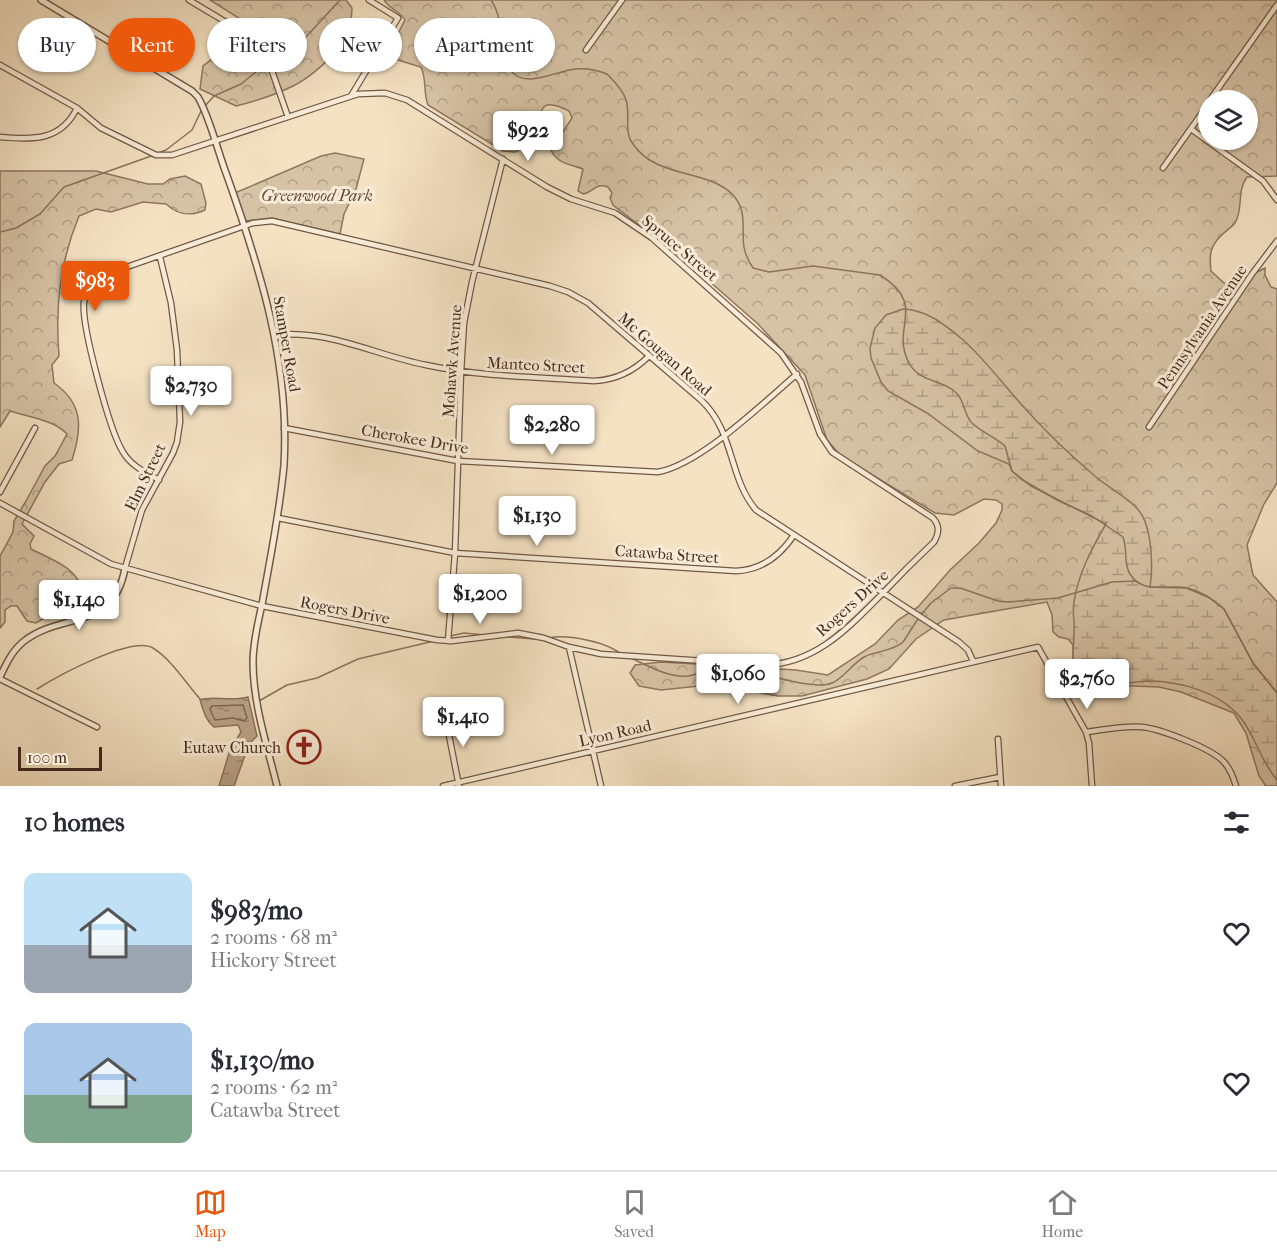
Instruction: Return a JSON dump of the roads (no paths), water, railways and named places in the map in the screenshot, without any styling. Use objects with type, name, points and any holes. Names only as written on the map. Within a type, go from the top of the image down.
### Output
[{"type":"street","name":"Stamper Road","points":[[41,0],[192,91],[201,103],[263,283],[275,334],[282,383],[284,462],[278,518],[254,641],[254,687],[277,786]]},
{"type":"street","points":[[189,0],[256,40],[264,48],[288,117]]},
{"type":"street","points":[[351,96],[398,18],[369,0]]},
{"type":"street","points":[[586,50],[622,0]]},
{"type":"street","points":[[1218,90],[1277,5]]},
{"type":"street","name":"Spruce Street","points":[[0,65],[77,108],[101,128],[156,155],[172,155],[351,96],[374,92],[400,97],[561,194],[625,219],[652,238],[781,353],[806,392],[820,434],[827,447],[838,457],[933,518],[939,532]]},
{"type":"street","points":[[0,137],[34,139],[48,135],[67,123],[77,108]]},
{"type":"street","points":[[1163,168],[1198,119]]},
{"type":"street","points":[[1191,129],[1263,181],[1277,200]]},
{"type":"street","name":"Mohawk Avenue","points":[[448,641],[455,553],[461,372],[466,313],[503,159]]},
{"type":"street","name":"Mc Gougan Road","points":[[159,480],[129,461],[116,439],[105,406],[83,313],[85,297],[94,282],[101,276],[244,225],[272,221],[568,292],[588,303],[707,405],[725,434],[744,491],[751,504],[762,515],[962,644],[973,661]]},
{"type":"street","name":"Pennsylvania Avenue","points":[[1149,427],[1252,274],[1277,241]]},
{"type":"street","name":"Elm Street","points":[[0,678],[14,651],[24,640],[93,614],[106,607],[118,592],[142,510],[175,447],[180,422],[177,350],[171,303],[160,256]]},
{"type":"street","name":"Manteo Street","points":[[275,334],[298,333],[328,336],[413,362],[461,372],[602,380],[624,374],[649,356]]},
{"type":"street","name":"Cherokee Drive","points":[[284,428],[458,461],[658,472],[684,464],[725,434],[796,374]]},
{"type":"street","points":[[0,492],[35,428]]},
{"type":"street","name":"Rogers Drive","points":[[0,504],[98,558],[125,568],[262,606],[429,639],[448,641],[518,633],[544,638],[586,652],[734,663],[783,664],[809,655],[831,641],[849,627],[934,542],[939,532]]},
{"type":"street","name":"Catawba Street","points":[[278,518],[455,553],[744,570],[759,567],[772,559],[781,552],[794,535]]},
{"type":"street","points":[[569,647],[601,786]]},
{"type":"street","name":"Lyon Road","points":[[443,786],[1038,647],[1086,732]]},
{"type":"street","points":[[0,678],[97,727]]},
{"type":"street","points":[[445,715],[459,784]]},
{"type":"street","points":[[1092,786],[1086,732],[1133,727],[1159,731],[1209,751],[1219,757],[1231,772],[1236,786]]},
{"type":"street","points":[[998,739],[1001,786]]},
{"type":"street","points":[[956,786],[1000,777]]},
{"type":"water","points":[[248,697],[257,736],[249,744],[234,786],[219,786],[230,750],[241,732],[238,725],[214,727],[206,718],[200,700]]},
{"type":"waterway","points":[[307,36],[340,0]]},
{"type":"waterway","points":[[491,0],[496,8],[505,61],[515,75],[531,79],[579,69],[607,74],[625,96],[628,134],[643,155],[668,169],[710,181],[733,195],[741,207],[743,240],[747,258],[753,268],[769,272],[813,266],[880,275],[894,286],[902,296],[905,306],[904,348],[912,368],[922,376],[947,386],[957,394],[971,422],[1005,446],[1012,471],[1021,479],[1059,501],[1092,516],[1123,537],[1128,570],[1135,580],[1148,587],[1192,589],[1207,596],[1224,609],[1253,663],[1277,693]]},
{"type":"waterway","points":[[205,106],[214,96],[241,84],[256,72]]},
{"type":"waterway","points":[[158,153],[166,150],[192,130],[202,109]]},
{"type":"waterway","points":[[0,232],[16,228],[40,214],[64,187],[154,155]]},
{"type":"waterway","points":[[921,615],[931,603],[951,588],[960,588],[1007,602],[1058,598],[1112,582],[1136,581]]},
{"type":"waterway","points":[[631,658],[673,675],[688,676],[728,667],[811,685],[823,685],[836,681],[864,657],[899,645],[918,619]]},
{"type":"waterway","points":[[450,636],[464,633],[484,635]]},
{"type":"waterway","points":[[507,637],[535,639]]},
{"type":"waterway","points":[[549,638],[566,637],[586,640],[606,646],[621,654]]},
{"type":"waterway","points":[[259,701],[287,685],[317,678],[358,659],[434,641]]},
{"type":"waterway","points":[[37,689],[94,659],[129,647],[143,646],[153,648],[166,659],[200,699]]},
{"type":"place","name":"Eutaw Church","points":[[304,747]]},
{"type":"park label","name":"Greenwood Park","points":[[317,195]]}]
